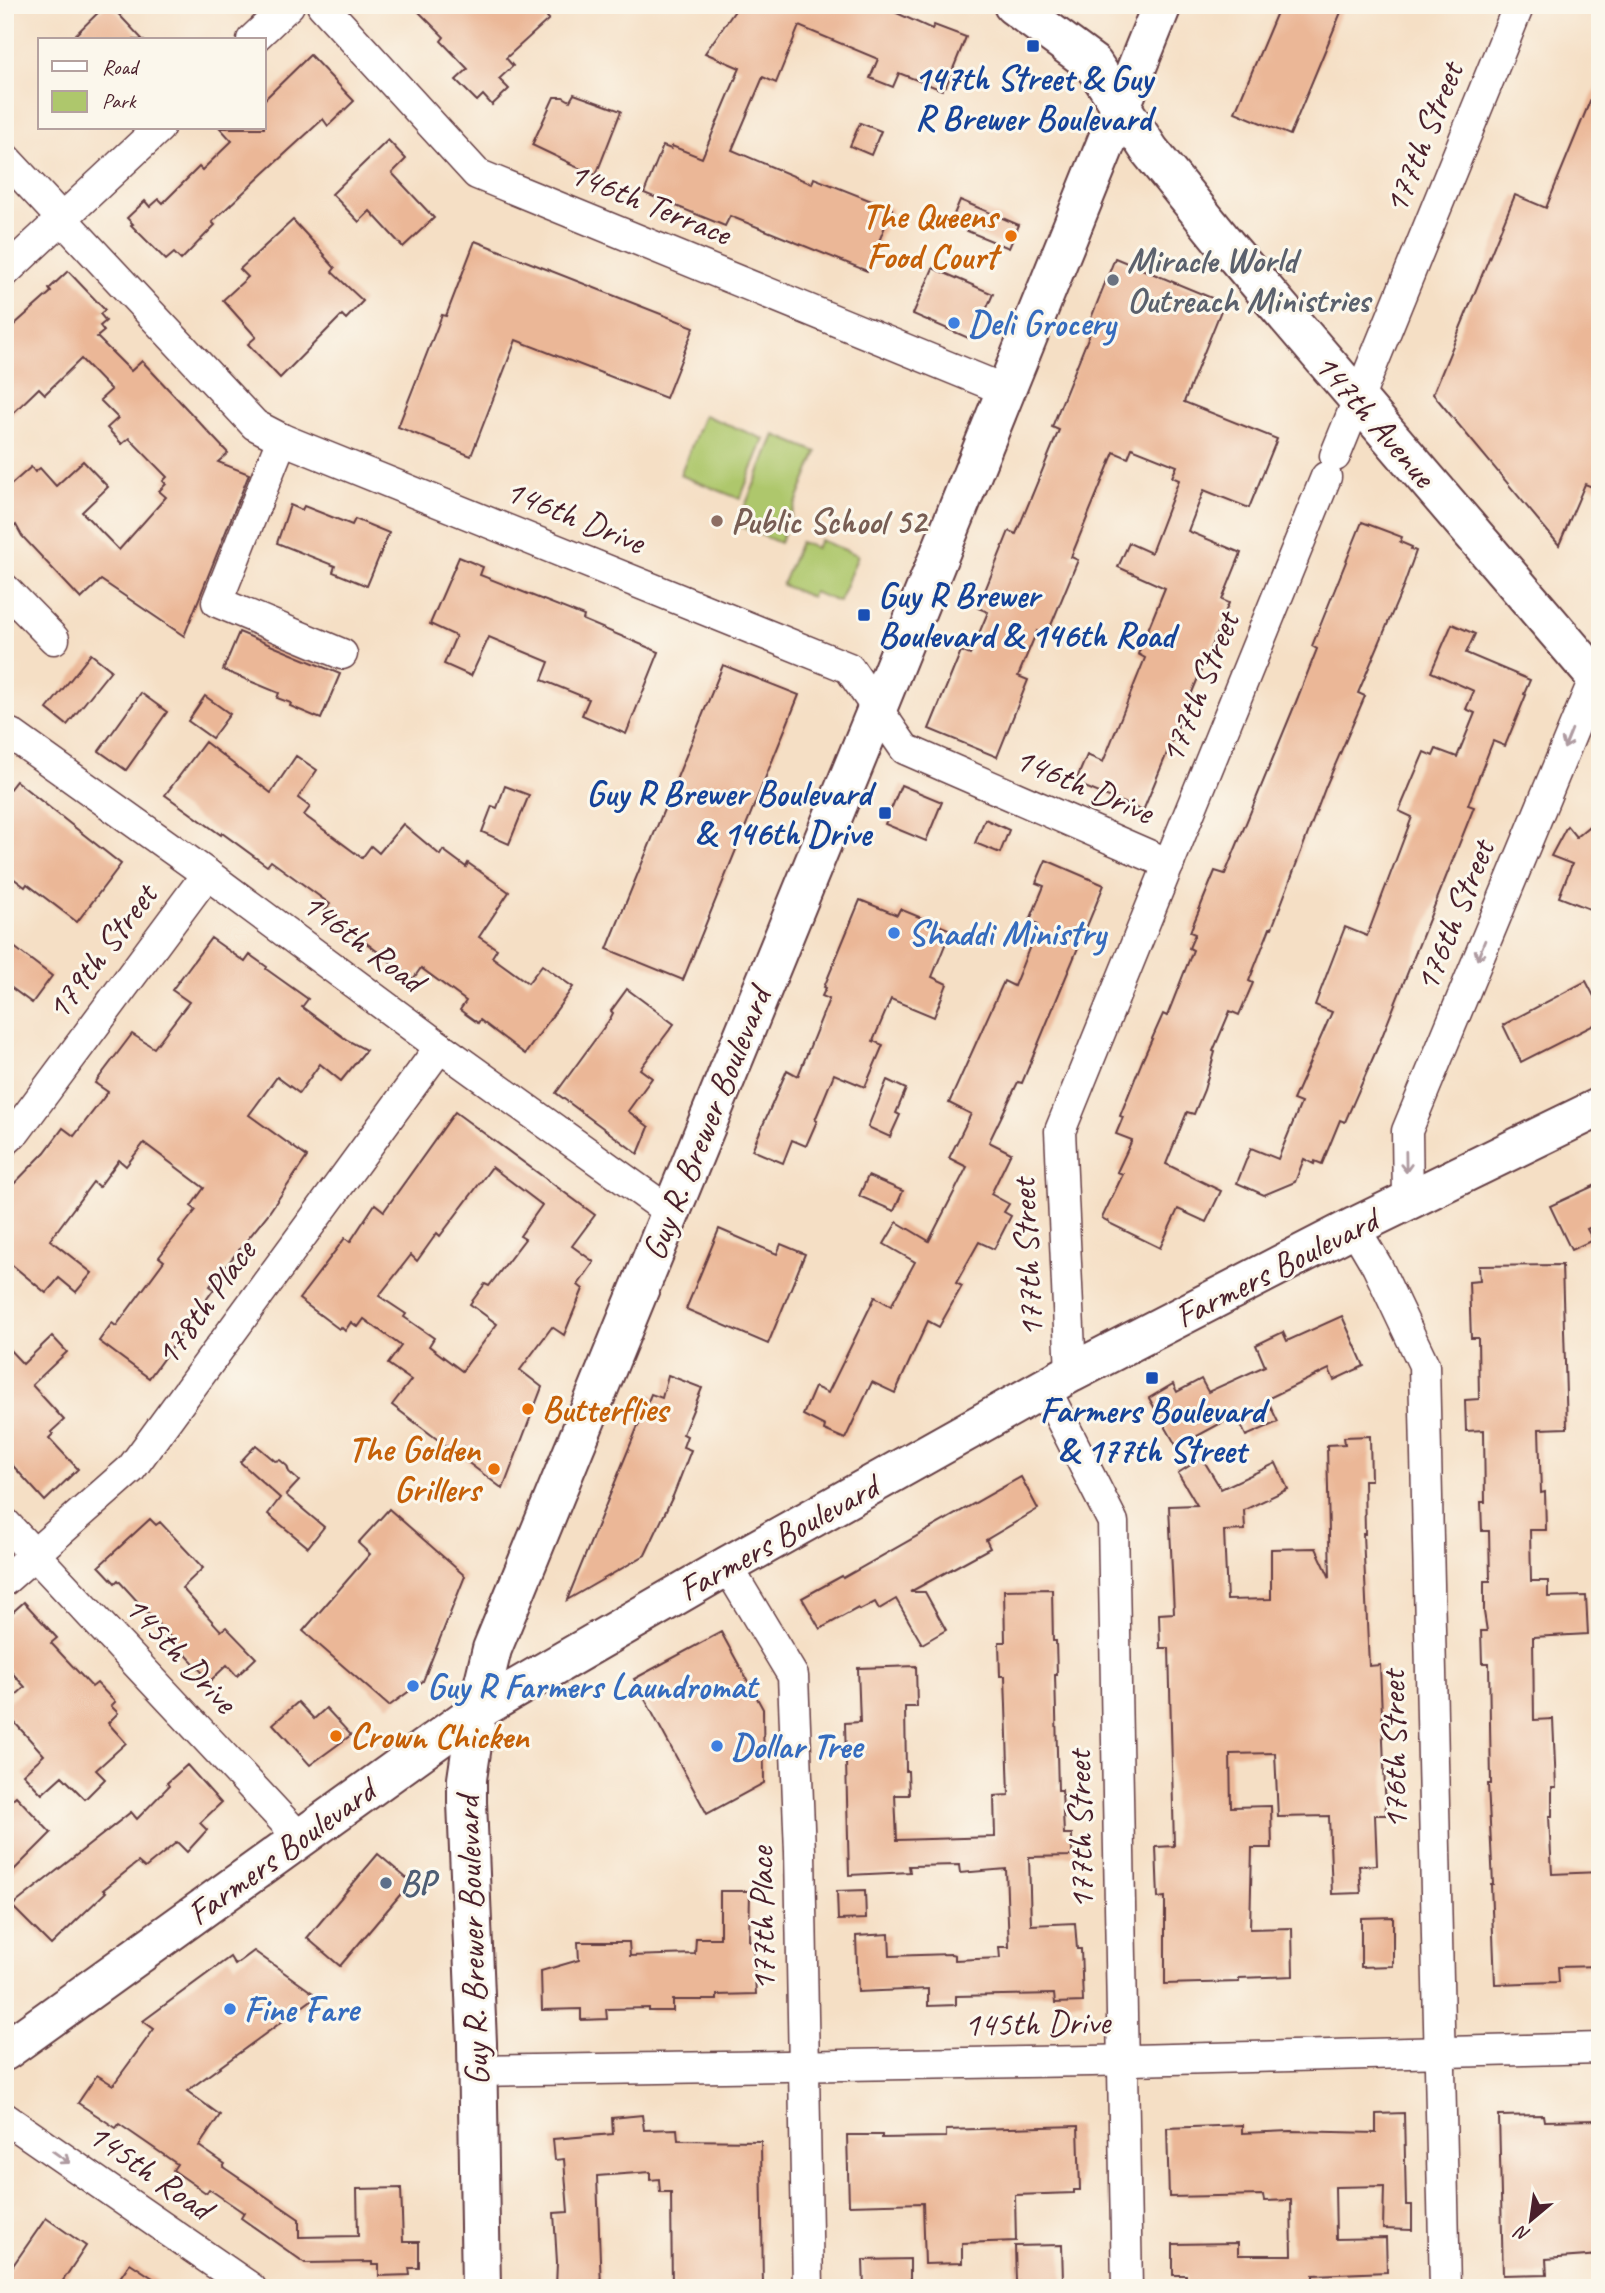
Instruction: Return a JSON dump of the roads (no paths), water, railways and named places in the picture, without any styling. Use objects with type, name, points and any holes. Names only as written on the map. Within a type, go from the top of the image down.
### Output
[{"type":"main road","name":"147th Avenue","points":[[1013,5],[1093,65],[1150,151],[1226,245],[1598,675]]},
{"type":"main road","name":"Guy R. Brewer Boulevard","points":[[481,2288],[477,2043],[467,1779],[477,1711],[492,1649],[1162,5]]},
{"type":"main road","name":"Farmers Boulevard","points":[[5,2051],[477,1711],[727,1566],[1058,1380],[1354,1227],[1600,1107]]},
{"type":"street","points":[[254,38],[289,5]]},
{"type":"street","name":"146th Terrace","points":[[322,5],[477,174],[1005,390]]},
{"type":"street","name":"177th Street","points":[[1127,2288],[1113,1522],[1058,1380],[1060,1130],[1519,5]]},
{"type":"street","points":[[5,272],[157,130]]},
{"type":"street","name":"146th Drive","points":[[5,158],[255,425],[282,439],[849,668],[905,750],[1169,864]]},
{"type":"street","points":[[282,439],[217,602],[342,654]]},
{"type":"street","points":[[5,589],[54,639]]},
{"type":"street","name":"176th Street","points":[[1408,1201],[1406,1131],[1598,675]]},
{"type":"street","name":"146th Road","points":[[11,734],[670,1212]]},
{"type":"street","name":"179th Street","points":[[5,1141],[16,1131],[207,874]]},
{"type":"street","name":"178th Place","points":[[5,1580],[131,1469],[440,1047]]},
{"type":"street","name":"176th Street","points":[[1354,1227],[1377,1266],[1424,1365],[1445,2288]]},
{"type":"street","name":"145th Drive","points":[[5,1523],[300,1838]]},
{"type":"street","name":"177th Place","points":[[727,1566],[793,1676],[800,1852],[808,2288]]},
{"type":"street","name":"145th Drive","points":[[476,2071],[1122,2060],[1600,2048]]},
{"type":"street","name":"145th Road","points":[[5,2118],[251,2288]]},
{"type":"place","name":"147th Street & Guy R Brewer Boulevard","points":[[1033,46]]},
{"type":"place","name":"The Queens Food Court","points":[[1011,236]]},
{"type":"place","name":"Miracle World Outreach Ministries","points":[[1113,280]]},
{"type":"place","name":"Deli Grocery","points":[[954,323]]},
{"type":"place","name":"Public School 52","points":[[717,521]]},
{"type":"place","name":"Guy R Brewer Boulevard & 146th Road","points":[[864,615]]},
{"type":"place","name":"Guy R Brewer Boulevard & 146th Drive","points":[[885,813]]},
{"type":"place","name":"Shaddi Ministry","points":[[894,933]]},
{"type":"place","name":"Farmers Boulevard & 177th Street","points":[[1152,1378]]},
{"type":"place","name":"Butterflies","points":[[528,1409]]},
{"type":"place","name":"The Golden Grillers","points":[[494,1469]]},
{"type":"place","name":"Guy R Farmers Laundromat","points":[[413,1686]]},
{"type":"place","name":"Crown Chicken","points":[[336,1736]]},
{"type":"place","name":"Dollar Tree","points":[[717,1746]]},
{"type":"place","name":"BP","points":[[386,1883]]},
{"type":"place","name":"Fine Fare","points":[[230,2009]]}]
